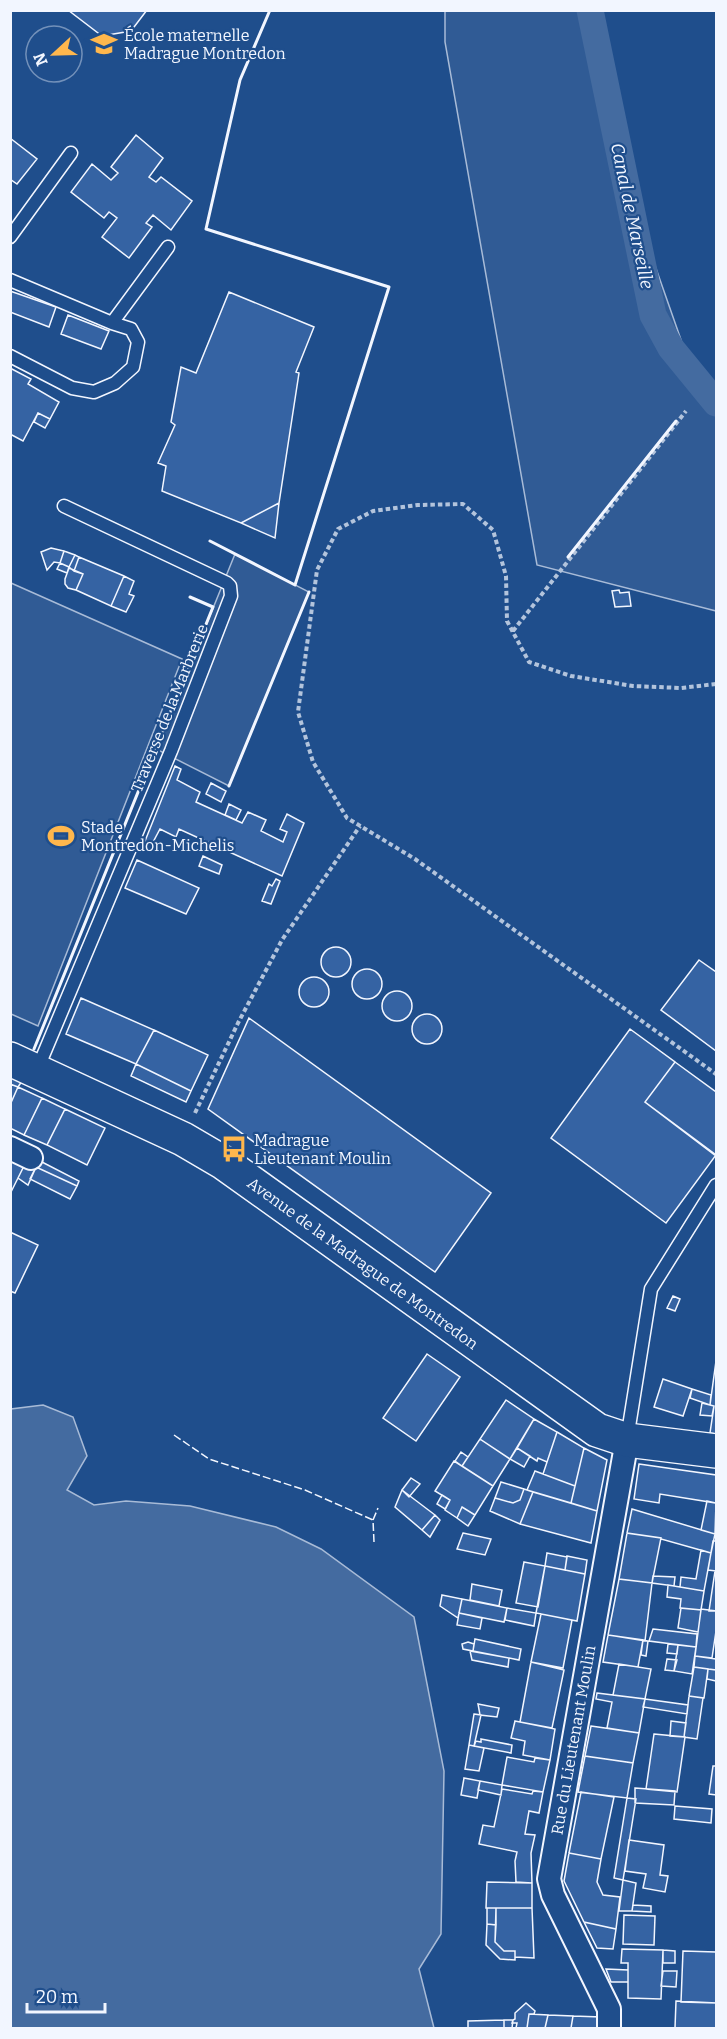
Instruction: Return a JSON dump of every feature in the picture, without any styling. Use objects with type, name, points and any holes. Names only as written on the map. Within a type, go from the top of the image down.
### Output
[{"type":"street","name":"Avenue de la Madrague de Montredon","points":[[24,1065],[183,1139],[224,1163],[597,1430],[627,1440],[717,1451]]},
{"type":"street","points":[[10,1148],[32,1158]]},
{"type":"street","name":"Rue du Lieutenant Moulin","points":[[609,2028],[609,2009],[553,1895],[549,1879],[627,1440]]},
{"type":"lane","points":[[10,237],[71,153]]},
{"type":"lane","points":[[112,323],[168,247]]},
{"type":"lane","points":[[10,280],[131,329],[138,342],[133,367],[115,383],[94,392],[72,388],[10,356]]},
{"type":"lane","name":"Traverse de la Marbrerie","points":[[24,1065],[171,751],[230,600],[230,586],[201,570],[64,506]]},
{"type":"lane","points":[[627,1440],[651,1289],[717,1185]]},
{"type":"path","points":[[513,631],[686,411]]},
{"type":"path","points":[[717,684],[681,688],[633,686],[571,676],[529,662],[507,621],[506,576],[493,531],[463,504],[418,505],[373,511],[338,529],[317,570],[298,712],[313,762],[347,818],[415,859],[717,1074]]},
{"type":"path","points":[[183,1139],[237,1023],[282,940],[360,826]]},
{"type":"shaded area","points":[[445,11],[582,11],[604,120],[700,394],[716,396],[716,611],[537,565],[445,42]]},
{"type":"shaded area","points":[[235,554],[309,592],[229,786],[156,749]]},
{"type":"shaded area","name":"Stade Montredon-Michelis","points":[[11,583],[182,659],[38,1026],[11,1014]]},
{"type":"shaded area","points":[[43,1405],[73,1417],[87,1456],[67,1490],[94,1505],[126,1501],[190,1506],[276,1527],[321,1549],[414,1617],[444,1771],[441,1934],[419,1969],[434,2028],[11,2028],[11,1409]]},
{"type":"building","points":[[68,10],[147,10],[131,31],[102,36]]},
{"type":"building","points":[[136,135],[163,158],[149,177],[156,182],[161,177],[192,201],[171,230],[153,215],[146,223],[152,227],[129,258],[102,237],[117,218],[109,212],[104,218],[71,192],[92,164],[111,180],[118,173],[111,167]]},
{"type":"building","points":[[10,138],[37,159],[17,184],[10,179]]},
{"type":"building","points":[[10,291],[56,307],[49,327],[10,312]]},
{"type":"building","points":[[229,292],[314,327],[296,372],[299,373],[279,503],[241,523],[162,491],[166,466],[158,463],[175,425],[171,422],[181,367],[196,373]]},
{"type":"building","points":[[68,315],[109,331],[101,349],[61,334]]},
{"type":"building","points":[[10,368],[31,379],[28,384],[59,402],[50,419],[38,413],[23,441],[10,434]]},
{"type":"building","points":[[38,413],[50,419],[45,428],[34,422]]},
{"type":"building","points":[[279,503],[275,538],[241,523]]},
{"type":"building","points":[[51,548],[64,551],[60,563],[54,562],[47,570],[41,552]]},
{"type":"building","points":[[64,551],[75,555],[69,567],[60,563]]},
{"type":"building","points":[[75,555],[79,557],[74,571],[69,567]]},
{"type":"building","points":[[79,557],[124,576],[111,606],[76,590],[83,574],[74,571]]},
{"type":"building","points":[[60,563],[69,567],[67,573],[57,569]]},
{"type":"building","points":[[69,568],[83,574],[76,590],[68,588],[65,584]]},
{"type":"building","points":[[124,576],[134,581],[129,594],[134,596],[126,612],[111,606]]},
{"type":"building","points":[[619,590],[620,593],[629,592],[631,606],[615,607],[612,591]]},
{"type":"building","points":[[175,766],[181,769],[177,780],[200,792],[196,802],[242,823],[248,812],[266,820],[261,831],[283,842],[287,832],[280,829],[287,814],[304,823],[282,876],[179,829],[176,837],[160,829],[152,844],[145,841]]},
{"type":"building","points":[[211,783],[226,791],[221,802],[206,794]]},
{"type":"building","points":[[229,804],[241,810],[236,820],[225,815]]},
{"type":"building","points":[[203,856],[222,865],[219,874],[199,866]]},
{"type":"building","points":[[137,860],[199,888],[186,914],[125,888]]},
{"type":"building","points":[[276,879],[280,881],[271,904],[262,901],[269,884],[272,886]]},
{"type":"building","points":[[336,947],[347,951],[351,962],[347,973],[336,977],[325,973],[321,962],[325,951]]},
{"type":"building","points":[[699,960],[716,972],[716,1051],[661,1010]]},
{"type":"building","points":[[367,969],[378,973],[382,984],[378,995],[367,999],[356,995],[352,984],[356,973]]},
{"type":"building","points":[[314,977],[325,981],[329,992],[325,1003],[314,1007],[303,1003],[299,992],[303,981]]},
{"type":"building","points":[[397,991],[408,995],[412,1006],[408,1017],[397,1021],[386,1017],[382,1006],[386,995]]},
{"type":"building","points":[[81,998],[154,1030],[136,1064],[66,1034]]},
{"type":"building","points":[[427,1014],[438,1018],[442,1029],[438,1040],[427,1044],[416,1040],[412,1029],[416,1018]]},
{"type":"building","points":[[249,1018],[491,1193],[435,1272],[208,1109]]},
{"type":"building","points":[[630,1029],[675,1062],[645,1102],[716,1155],[666,1223],[551,1138]]},
{"type":"building","points":[[154,1030],[208,1055],[191,1091],[136,1064]]},
{"type":"building","points":[[675,1062],[716,1092],[716,1156],[645,1102]]},
{"type":"building","points":[[136,1064],[191,1091],[186,1102],[131,1076]]},
{"type":"building","points":[[10,1076],[22,1081],[18,1087],[10,1084]]},
{"type":"building","points":[[10,1084],[18,1087],[10,1105]]},
{"type":"building","points":[[18,1087],[42,1098],[24,1135],[10,1128],[10,1105]]},
{"type":"building","points":[[42,1098],[65,1109],[47,1145],[24,1135]]},
{"type":"building","points":[[65,1109],[105,1128],[87,1165],[47,1145]]},
{"type":"building","points":[[13,1157],[26,1162],[10,1194],[10,1163]]},
{"type":"building","points":[[40,1161],[79,1181],[77,1186],[36,1167]]},
{"type":"building","points":[[26,1162],[36,1167],[28,1185],[18,1178]]},
{"type":"building","points":[[36,1167],[77,1186],[70,1199],[30,1179]]},
{"type":"building","points":[[10,1232],[38,1245],[15,1293],[10,1291]]},
{"type":"building","points":[[673,1296],[680,1299],[675,1311],[667,1308]]},
{"type":"building","points":[[427,1354],[460,1377],[416,1441],[383,1418]]},
{"type":"building","points":[[716,1361],[716,1434],[710,1433],[714,1406],[710,1405]]},
{"type":"building","points":[[663,1379],[692,1389],[683,1416],[654,1407]]},
{"type":"building","points":[[692,1389],[711,1395],[710,1405],[690,1398]]},
{"type":"building","points":[[506,1400],[534,1419],[510,1459],[480,1439]]},
{"type":"building","points":[[702,1403],[714,1406],[712,1416],[700,1415]]},
{"type":"building","points":[[534,1419],[557,1432],[547,1462],[538,1458],[537,1461],[517,1448]]},
{"type":"building","points":[[557,1432],[584,1448],[575,1486],[543,1474]]},
{"type":"building","points":[[480,1439],[510,1459],[493,1486],[462,1466]]},
{"type":"building","points":[[517,1448],[530,1456],[524,1467],[510,1459]]},
{"type":"building","points":[[584,1448],[607,1460],[597,1511],[571,1503]]},
{"type":"building","points":[[461,1452],[468,1457],[462,1466],[455,1461]]},
{"type":"building","points":[[454,1461],[493,1486],[475,1515],[462,1507],[457,1518],[445,1510],[450,1500],[435,1491]]},
{"type":"building","points":[[639,1464],[716,1475],[716,1503],[660,1494],[659,1503],[634,1499]]},
{"type":"building","points":[[535,1471],[575,1486],[571,1503],[527,1490]]},
{"type":"building","points":[[411,1478],[420,1484],[409,1497],[402,1490]]},
{"type":"building","points":[[501,1482],[524,1489],[520,1500],[513,1503],[495,1498]]},
{"type":"building","points":[[524,1489],[533,1492],[520,1524],[490,1511],[495,1498],[513,1503],[520,1500]]},
{"type":"building","points":[[402,1490],[435,1515],[422,1530],[395,1507]]},
{"type":"building","points":[[533,1492],[597,1511],[591,1543],[520,1524]]},
{"type":"building","points":[[442,1495],[450,1500],[445,1509],[437,1504]]},
{"type":"building","points":[[707,1501],[716,1503],[715,1534],[701,1530]]},
{"type":"building","points":[[462,1507],[475,1515],[468,1526],[457,1518]]},
{"type":"building","points":[[632,1509],[715,1534],[711,1553],[661,1538],[627,1533]]},
{"type":"building","points":[[435,1515],[440,1520],[430,1537],[422,1530]]},
{"type":"building","points":[[463,1533],[491,1539],[485,1555],[457,1549]]},
{"type":"building","points":[[627,1533],[661,1538],[652,1583],[619,1579]]},
{"type":"building","points":[[713,1541],[716,1541],[716,1571],[708,1570]]},
{"type":"building","points":[[701,1550],[711,1553],[704,1591],[680,1587],[681,1577],[696,1579]]},
{"type":"building","points":[[547,1553],[567,1557],[565,1570],[545,1566]]},
{"type":"building","points":[[567,1556],[587,1560],[585,1574],[565,1570]]},
{"type":"building","points":[[524,1562],[545,1566],[538,1607],[516,1603]]},
{"type":"building","points":[[545,1566],[585,1574],[577,1621],[536,1613]]},
{"type":"building","points":[[715,1571],[716,1611],[709,1611]]},
{"type":"building","points":[[653,1576],[675,1577],[674,1586],[652,1583]]},
{"type":"building","points":[[619,1579],[652,1583],[645,1641],[608,1635]]},
{"type":"building","points":[[472,1584],[502,1590],[499,1606],[470,1600]]},
{"type":"building","points":[[668,1585],[704,1591],[701,1610],[680,1608],[681,1599],[667,1597]]},
{"type":"building","points":[[442,1595],[462,1599],[458,1618],[440,1606]]},
{"type":"building","points":[[462,1599],[507,1608],[504,1622],[459,1613]]},
{"type":"building","points":[[507,1608],[536,1613],[534,1626],[505,1620]]},
{"type":"building","points":[[681,1608],[701,1610],[698,1632],[678,1628]]},
{"type":"building","points":[[701,1609],[716,1611],[712,1658],[695,1656]]},
{"type":"building","points":[[459,1613],[482,1618],[480,1629],[457,1625]]},
{"type":"building","points":[[541,1614],[572,1620],[563,1668],[531,1662]]},
{"type":"building","points":[[653,1629],[697,1634],[696,1647],[649,1641]]},
{"type":"building","points":[[608,1635],[643,1640],[638,1667],[603,1662]]},
{"type":"building","points":[[475,1639],[521,1649],[519,1660],[473,1651]]},
{"type":"building","points":[[643,1640],[648,1641],[646,1656],[641,1655]]},
{"type":"building","points":[[468,1642],[474,1644],[473,1651],[463,1649],[462,1644]]},
{"type":"building","points":[[668,1644],[678,1645],[677,1654],[667,1653]]},
{"type":"building","points":[[678,1645],[696,1647],[692,1674],[674,1671]]},
{"type":"building","points":[[470,1651],[509,1658],[508,1667],[472,1660]]},
{"type":"building","points":[[695,1656],[716,1659],[716,1670],[694,1667]]},
{"type":"building","points":[[667,1659],[677,1660],[674,1671],[665,1670]]},
{"type":"building","points":[[531,1662],[564,1670],[552,1728],[520,1722]]},
{"type":"building","points":[[619,1664],[651,1669],[645,1699],[613,1695]]},
{"type":"building","points":[[694,1667],[708,1669],[704,1698],[689,1696]]},
{"type":"building","points":[[708,1669],[716,1670],[716,1681],[707,1679]]},
{"type":"building","points":[[597,1693],[645,1699],[639,1733],[607,1728],[612,1702],[596,1699]]},
{"type":"building","points":[[689,1696],[703,1698],[697,1739],[684,1737]]},
{"type":"building","points":[[645,1699],[688,1705],[687,1714],[643,1707]]},
{"type":"building","points":[[478,1704],[499,1708],[497,1717],[480,1715]]},
{"type":"building","points":[[474,1714],[481,1715],[474,1746],[469,1745]]},
{"type":"building","points":[[515,1721],[555,1729],[550,1760],[523,1755],[525,1741],[511,1738]]},
{"type":"building","points":[[671,1721],[686,1723],[684,1737],[670,1736]]},
{"type":"building","points":[[591,1726],[639,1733],[633,1763],[585,1756]]},
{"type":"building","points":[[654,1734],[685,1737],[677,1792],[646,1789]]},
{"type":"building","points":[[481,1739],[512,1745],[511,1753],[474,1746],[476,1741],[481,1742]]},
{"type":"building","points":[[469,1745],[484,1748],[479,1771],[465,1769]]},
{"type":"building","points":[[585,1756],[633,1763],[627,1798],[578,1792]]},
{"type":"building","points":[[507,1757],[534,1762],[535,1758],[550,1760],[543,1792],[502,1785]]},
{"type":"building","points":[[713,1766],[716,1766],[716,1795],[709,1794]]},
{"type":"building","points":[[464,1778],[480,1781],[477,1798],[461,1795]]},
{"type":"building","points":[[480,1781],[502,1785],[501,1795],[478,1790]]},
{"type":"building","points":[[635,1788],[675,1791],[674,1805],[635,1803]]},
{"type":"building","points":[[502,1789],[532,1794],[533,1791],[543,1792],[539,1813],[529,1811],[525,1834],[535,1835],[531,1853],[532,1883],[516,1882],[517,1852],[479,1844],[483,1825],[494,1827]]},
{"type":"building","points":[[581,1792],[614,1797],[601,1859],[569,1853]]},
{"type":"building","points":[[627,1798],[636,1799],[623,1880],[614,1878]]},
{"type":"building","points":[[675,1806],[712,1809],[711,1823],[674,1819]]},
{"type":"building","points":[[629,1840],[664,1845],[660,1875],[668,1876],[665,1892],[643,1888],[646,1874],[625,1871]]},
{"type":"building","points":[[569,1853],[601,1859],[597,1882],[603,1895],[620,1897],[616,1929],[584,1922],[564,1881]]},
{"type":"building","points":[[623,1880],[636,1883],[632,1911],[619,1911]]},
{"type":"building","points":[[487,1882],[532,1883],[532,1908],[486,1908]]},
{"type":"building","points":[[633,1905],[651,1906],[651,1912],[632,1911]]},
{"type":"building","points":[[487,1908],[496,1908],[496,1925],[487,1924]]},
{"type":"building","points":[[496,1908],[532,1908],[534,1958],[515,1957],[515,1951],[504,1951],[495,1942]]},
{"type":"building","points":[[624,1915],[655,1916],[654,1945],[623,1944]]},
{"type":"building","points":[[584,1922],[616,1929],[613,1949],[597,1948]]},
{"type":"building","points":[[487,1924],[496,1925],[495,1942],[504,1951],[515,1951],[515,1960],[500,1959],[486,1945]]},
{"type":"building","points":[[622,1949],[663,1950],[661,1999],[628,1998],[628,1963],[621,1963]]},
{"type":"building","points":[[663,1950],[675,1951],[675,1963],[663,1963]]},
{"type":"building","points":[[683,1951],[716,1952],[716,2003],[681,2002]]},
{"type":"building","points":[[606,1969],[628,1970],[628,1982],[611,1982]]},
{"type":"building","points":[[663,1971],[677,1971],[676,1987],[661,1986]]},
{"type":"building","points":[[676,2001],[716,2003],[716,2028],[675,2028]]},
{"type":"building","points":[[526,2003],[535,2011],[534,2014],[529,2014],[527,2028],[516,2028],[517,2023],[512,2023],[515,2013]]},
{"type":"building","points":[[529,2014],[548,2015],[545,2028],[527,2028]]},
{"type":"building","points":[[548,2015],[573,2016],[571,2028],[545,2028]]},
{"type":"building","points":[[573,2016],[601,2017],[599,2028],[571,2028]]},
{"type":"building","points":[[504,2020],[513,2020],[512,2028],[504,2028]]},
{"type":"building","points":[[504,2020],[504,2028],[468,2028],[468,2021]]},
{"type":"waterway","name":"Canal de Marseille","points":[[590,10],[653,315],[671,348],[716,403]]},
{"type":"fence","points":[[174,1435],[209,1459],[305,1490],[373,1520]]},
{"type":"fence","points":[[374,1542],[373,1520],[378,1508]]},
{"type":"wall","points":[[210,541],[295,585],[389,287],[206,229],[240,80],[270,10]]},
{"type":"wall","points":[[568,557],[676,421]]},
{"type":"wall","points":[[229,786],[309,592]]},
{"type":"wall","points":[[34,1049],[213,607],[190,597]]},
{"type":"place","name":"École maternelle Madrague Montredon","points":[[104,44]]},
{"type":"place","name":"Stade Montredon-Michelis","points":[[61,836]]},
{"type":"place","name":"Madrague Lieutenant Moulin","points":[[234,1149]]}]
